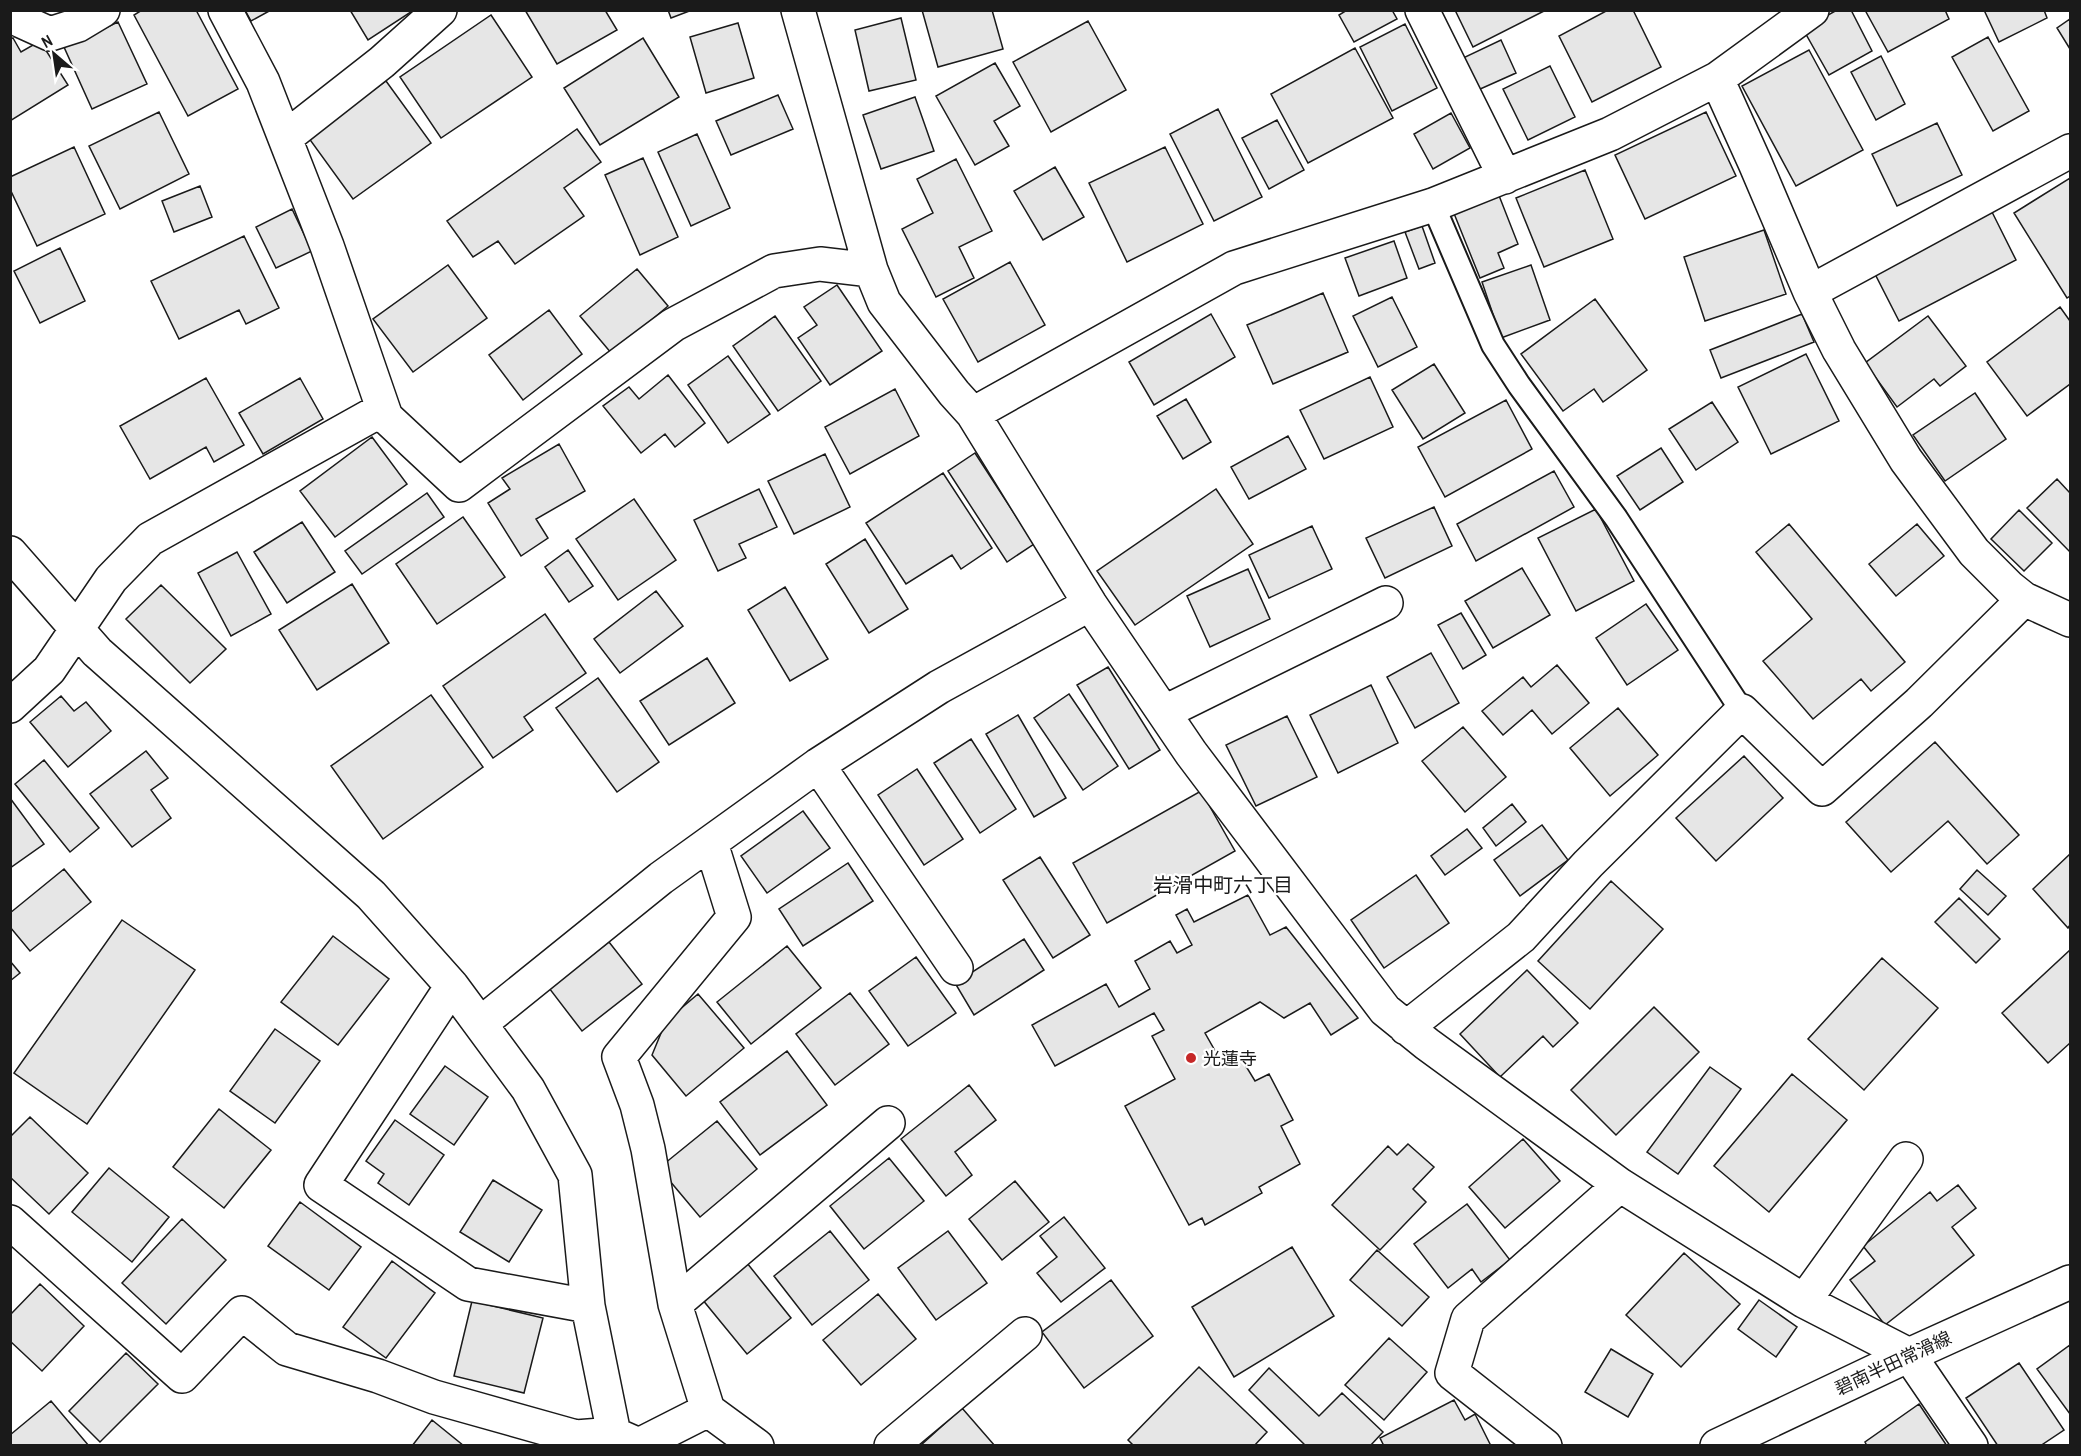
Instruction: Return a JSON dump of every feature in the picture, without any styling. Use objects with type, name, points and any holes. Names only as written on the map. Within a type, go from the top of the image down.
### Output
[{"type":"street","points":[[10,18],[50,34],[78,25],[103,10]]},
{"type":"street","points":[[225,10],[263,81],[327,246],[386,417],[459,485],[673,325],[774,271],[820,264],[871,270]]},
{"type":"street","points":[[285,138],[382,62],[440,10]]},
{"type":"street","points":[[798,10],[871,270],[884,302],[954,393],[973,414],[1090,604],[1191,753],[1348,964],[1385,1010],[1406,1028],[1620,1185],[1804,1301],[1909,1355],[1971,1446]]},
{"type":"street","points":[[1422,10],[1505,177]]},
{"type":"street","points":[[973,414],[1234,268],[1433,205],[1610,134],[1717,79],[1812,10]]},
{"type":"street","points":[[1717,79],[1810,292],[1839,350],[1906,460],[1974,552],[2009,587],[2024,599],[2070,620]]},
{"type":"street","points":[[1810,292],[2070,151]]},
{"type":"street","points":[[10,706],[49,670],[111,579],[150,539],[374,414],[386,417]]},
{"type":"street","points":[[10,553],[97,652],[371,895],[452,986],[528,1089],[575,1175],[588,1306],[631,1442]]},
{"type":"street","points":[[1406,1028],[1521,938],[1588,864],[1742,711],[1822,789],[1918,703],[2024,599]]},
{"type":"street","points":[[1165,712],[1386,603]]},
{"type":"street","points":[[480,1024],[661,878],[818,765],[939,687],[1090,604]]},
{"type":"street","points":[[818,765],[956,968]]},
{"type":"street","points":[[711,843],[734,917],[619,1057],[648,1149],[675,1304],[708,1410],[757,1446]]},
{"type":"street","points":[[452,986],[321,1185],[468,1284],[588,1306]]},
{"type":"street","points":[[675,1304],[888,1123]]},
{"type":"street","points":[[1804,1301],[1906,1159]]},
{"type":"street","points":[[1545,1446],[1452,1373],[1468,1319],[1620,1185]]},
{"type":"street","points":[[10,1222],[182,1376],[242,1313],[287,1349],[378,1376],[434,1396],[576,1437],[631,1442],[708,1410]]},
{"type":"street","name":"碧南半田常滑線","points":[[1717,1446],[2070,1282]]},
{"type":"street","points":[[891,1446],[1025,1334]]},
{"type":"lane","points":[[1433,205],[1493,345],[1519,385],[1617,518],[1742,711]]},
{"type":"building","points":[[142,10],[196,10],[238,89],[188,116],[134,15]]},
{"type":"building","points":[[245,10],[271,10],[251,21]]},
{"type":"building","points":[[350,10],[414,10],[368,40]]},
{"type":"building","points":[[525,10],[605,10],[617,30],[557,64]]},
{"type":"building","points":[[668,10],[692,10],[671,18]]},
{"type":"building","points":[[922,10],[992,10],[1003,49],[938,67]]},
{"type":"building","points":[[1347,10],[1392,10],[1397,19],[1354,42],[1339,15]]},
{"type":"building","points":[[1455,10],[1546,10],[1473,47]]},
{"type":"building","points":[[1608,10],[1633,10],[1661,67],[1592,102],[1559,36]]},
{"type":"building","points":[[1837,10],[1851,10],[1872,51],[1829,75],[1803,29]]},
{"type":"building","points":[[1865,10],[1945,10],[1949,19],[1888,52]]},
{"type":"building","points":[[1984,10],[2044,10],[2047,18],[1999,42]]},
{"type":"building","points":[[491,15],[532,77],[441,138],[400,77]]},
{"type":"building","points":[[901,18],[916,80],[869,91],[855,30]]},
{"type":"building","points":[[2070,19],[2070,49],[2057,28]]},
{"type":"building","points":[[1088,21],[1126,90],[1051,132],[1013,62]]},
{"type":"building","points":[[118,22],[147,84],[92,109],[64,47]]},
{"type":"building","points":[[738,23],[754,78],[706,93],[690,37]]},
{"type":"building","points":[[1405,24],[1437,88],[1392,111],[1360,47]]},
{"type":"building","points":[[1988,37],[2029,111],[1993,131],[1952,57]]},
{"type":"building","points":[[13,38],[21,52],[40,41],[68,85],[10,121],[10,39]]},
{"type":"building","points":[[643,38],[679,97],[600,145],[564,88]]},
{"type":"building","points":[[1501,40],[1516,73],[1478,90],[1463,58]]},
{"type":"building","points":[[1355,48],[1393,118],[1308,163],[1271,94]]},
{"type":"building","points":[[1809,50],[1863,150],[1796,186],[1742,86]]},
{"type":"building","points":[[1881,56],[1905,104],[1876,120],[1851,72]]},
{"type":"building","points":[[995,63],[1020,106],[994,121],[1009,146],[975,165],[936,96]]},
{"type":"building","points":[[1550,66],[1575,117],[1528,140],[1503,89]]},
{"type":"building","points":[[386,81],[431,143],[353,199],[308,137]]},
{"type":"building","points":[[778,95],[793,129],[731,155],[716,121]]},
{"type":"building","points":[[915,97],[934,151],[881,169],[863,115]]},
{"type":"building","points":[[1218,109],[1262,197],[1214,221],[1170,134]]},
{"type":"building","points":[[159,112],[189,174],[120,209],[89,146]]},
{"type":"building","points":[[1706,112],[1736,176],[1645,219],[1615,155]]},
{"type":"building","points":[[1451,113],[1470,148],[1433,169],[1414,134]]},
{"type":"building","points":[[1277,120],[1304,170],[1269,189],[1242,138]]},
{"type":"building","points":[[1937,123],[1962,175],[1897,206],[1872,154]]},
{"type":"building","points":[[577,129],[601,162],[564,188],[584,216],[515,264],[498,241],[473,257],[447,221]]},
{"type":"building","points":[[697,134],[730,208],[691,226],[658,152]]},
{"type":"building","points":[[74,147],[105,214],[37,246],[10,189],[10,177]]},
{"type":"building","points":[[1165,147],[1203,224],[1127,262],[1089,183]]},
{"type":"building","points":[[643,158],[678,237],[640,255],[605,175]]},
{"type":"building","points":[[956,159],[992,231],[959,247],[974,278],[936,297],[902,229],[933,213],[917,179]]},
{"type":"building","points":[[1055,167],[1084,217],[1043,240],[1014,191]]},
{"type":"building","points":[[1585,170],[1613,239],[1544,267],[1516,198]]},
{"type":"building","points":[[2070,178],[2070,296],[2067,298],[2014,213]]},
{"type":"building","points":[[200,186],[212,217],[174,232],[162,201]]},
{"type":"building","points":[[1498,193],[1518,244],[1498,253],[1504,268],[1480,278],[1453,211]]},
{"type":"building","points":[[292,209],[312,251],[276,268],[256,227]]},
{"type":"building","points":[[1992,212],[2016,260],[1899,321],[1874,272]]},
{"type":"building","points":[[1422,226],[1435,263],[1419,269],[1405,232]]},
{"type":"building","points":[[1764,230],[1786,294],[1705,321],[1684,257]]},
{"type":"building","points":[[244,236],[279,308],[246,324],[239,310],[179,339],[151,281]]},
{"type":"building","points":[[1394,241],[1407,278],[1359,296],[1345,258]]},
{"type":"building","points":[[60,248],[85,301],[40,323],[14,271]]},
{"type":"building","points":[[1010,262],[1045,325],[978,362],[943,299]]},
{"type":"building","points":[[448,265],[487,318],[413,372],[373,319]]},
{"type":"building","points":[[1531,265],[1550,320],[1501,338],[1482,282]]},
{"type":"building","points":[[637,269],[668,306],[612,354],[580,316]]},
{"type":"building","points":[[837,285],[882,351],[830,385],[798,338],[817,325],[804,307]]},
{"type":"building","points":[[1323,293],[1348,352],[1273,384],[1247,325]]},
{"type":"building","points":[[1392,297],[1417,347],[1378,367],[1353,316]]},
{"type":"building","points":[[1595,299],[1647,370],[1603,402],[1594,389],[1563,411],[1521,354]]},
{"type":"building","points":[[2060,307],[2070,321],[2070,384],[2027,416],[1987,362]]},
{"type":"building","points":[[549,310],[582,354],[523,400],[489,355]]},
{"type":"building","points":[[1211,314],[1235,357],[1154,405],[1129,362]]},
{"type":"building","points":[[1802,314],[1814,342],[1721,378],[1710,350]]},
{"type":"building","points":[[775,316],[821,381],[778,411],[733,346]]},
{"type":"building","points":[[1928,316],[1966,366],[1940,386],[1934,379],[1897,407],[1865,363]]},
{"type":"building","points":[[1806,354],[1839,421],[1771,454],[1738,387]]},
{"type":"building","points":[[728,356],[770,414],[728,443],[688,385]]},
{"type":"building","points":[[1434,364],[1465,413],[1423,439],[1392,390]]},
{"type":"building","points":[[668,375],[705,423],[675,447],[665,434],[641,453],[603,406],[629,387],[639,399]]},
{"type":"building","points":[[1370,377],[1393,427],[1324,459],[1300,410]]},
{"type":"building","points":[[206,378],[244,445],[214,462],[206,447],[150,479],[120,426]]},
{"type":"building","points":[[300,378],[323,419],[263,454],[239,413]]},
{"type":"building","points":[[895,389],[919,436],[850,474],[825,427]]},
{"type":"building","points":[[1975,393],[2006,439],[1945,481],[1913,435]]},
{"type":"building","points":[[1186,399],[1211,442],[1183,459],[1157,416]]},
{"type":"building","points":[[1506,400],[1532,449],[1445,497],[1418,447]]},
{"type":"building","points":[[1712,402],[1738,442],[1696,470],[1669,429]]},
{"type":"building","points":[[1288,436],[1306,469],[1249,499],[1231,467]]},
{"type":"building","points":[[372,437],[407,484],[335,537],[300,491]]},
{"type":"building","points":[[559,444],[585,491],[536,519],[548,538],[521,556],[488,503],[510,489],[502,478]]},
{"type":"building","points":[[1661,448],[1683,482],[1640,510],[1617,476]]},
{"type":"building","points":[[975,453],[1034,544],[1007,562],[948,471]]},
{"type":"building","points":[[825,454],[850,507],[794,534],[768,481]]},
{"type":"building","points":[[1554,471],[1574,507],[1476,561],[1457,524]]},
{"type":"building","points":[[943,473],[992,548],[961,569],[952,555],[906,584],[866,523]]},
{"type":"building","points":[[2057,479],[2070,493],[2070,552],[2027,508]]},
{"type":"building","points":[[759,489],[777,527],[739,544],[746,558],[718,571],[694,520]]},
{"type":"building","points":[[1216,489],[1253,544],[1135,625],[1097,571]]},
{"type":"building","points":[[427,493],[444,517],[362,574],[345,551]]},
{"type":"building","points":[[634,499],[676,560],[618,600],[576,539]]},
{"type":"building","points":[[1434,507],[1452,546],[1385,578],[1366,538]]},
{"type":"building","points":[[1596,509],[1634,581],[1576,611],[1538,538]]},
{"type":"building","points":[[2019,510],[2052,543],[2024,571],[1991,539]]},
{"type":"building","points":[[463,517],[505,577],[437,624],[396,564]]},
{"type":"building","points":[[302,522],[335,572],[287,603],[254,552]]},
{"type":"building","points":[[1789,524],[1905,662],[1871,691],[1861,679],[1813,719],[1763,661],[1812,619],[1756,552]]},
{"type":"building","points":[[1917,524],[1944,556],[1896,596],[1869,564]]},
{"type":"building","points":[[1312,526],[1332,569],[1269,598],[1249,555]]},
{"type":"building","points":[[865,539],[908,609],[869,633],[826,564]]},
{"type":"building","points":[[568,550],[593,586],[569,602],[545,567]]},
{"type":"building","points":[[237,552],[271,614],[231,636],[198,573]]},
{"type":"building","points":[[1522,568],[1550,615],[1493,648],[1465,601]]},
{"type":"building","points":[[1248,569],[1270,619],[1210,647],[1187,596]]},
{"type":"building","points":[[352,584],[389,643],[317,690],[279,630]]},
{"type":"building","points":[[161,585],[226,649],[190,683],[126,619]]},
{"type":"building","points":[[785,587],[828,659],[790,681],[748,610]]},
{"type":"building","points":[[656,591],[683,626],[620,673],[594,639]]},
{"type":"building","points":[[1646,604],[1678,650],[1627,685],[1596,638]]},
{"type":"building","points":[[1461,613],[1486,655],[1463,669],[1438,625]]},
{"type":"building","points":[[545,614],[586,673],[524,717],[533,730],[493,758],[443,686]]},
{"type":"building","points":[[1431,653],[1459,703],[1415,728],[1387,677]]},
{"type":"building","points":[[707,658],[735,703],[669,745],[640,701]]},
{"type":"building","points":[[1557,665],[1589,703],[1552,734],[1532,710],[1503,735],[1482,711],[1523,677],[1531,687]]},
{"type":"building","points":[[1108,667],[1160,750],[1129,769],[1077,685]]},
{"type":"building","points":[[598,678],[659,762],[617,792],[556,708]]},
{"type":"building","points":[[1371,685],[1398,743],[1338,773],[1310,715]]},
{"type":"building","points":[[1069,694],[1118,766],[1083,790],[1034,718]]},
{"type":"building","points":[[431,695],[483,767],[383,839],[331,766]]},
{"type":"building","points":[[61,696],[74,711],[86,702],[111,731],[68,767],[30,722]]},
{"type":"building","points":[[1618,708],[1658,755],[1610,796],[1570,748]]},
{"type":"building","points":[[1018,715],[1066,798],[1034,817],[986,734]]},
{"type":"building","points":[[1287,716],[1317,777],[1256,806],[1226,745]]},
{"type":"building","points":[[1463,727],[1506,777],[1465,812],[1422,761]]},
{"type":"building","points":[[971,739],[1016,809],[980,833],[934,763]]},
{"type":"building","points":[[1935,742],[2019,835],[1987,864],[1948,821],[1891,872],[1846,822]]},
{"type":"building","points":[[146,751],[168,778],[151,790],[171,818],[132,847],[90,794]]},
{"type":"building","points":[[1744,756],[1783,798],[1716,861],[1676,818]]},
{"type":"building","points":[[44,760],[99,828],[70,852],[15,784]]},
{"type":"building","points":[[917,769],[963,839],[924,865],[878,795]]},
{"type":"building","points":[[1201,791],[1235,851],[1107,923],[1073,863]]},
{"type":"building","points":[[10,798],[44,844],[10,868]]},
{"type":"building","points":[[1512,804],[1526,822],[1496,846],[1483,828]]},
{"type":"building","points":[[803,811],[830,848],[767,893],[741,856]]},
{"type":"building","points":[[1542,825],[1568,860],[1520,896],[1494,860]]},
{"type":"building","points":[[1467,829],[1482,848],[1445,875],[1431,856]]},
{"type":"building","points":[[2070,854],[2070,925],[2068,928],[2033,889]]},
{"type":"building","points":[[1040,857],[1090,935],[1053,958],[1003,880]]},
{"type":"building","points":[[848,863],[873,901],[803,946],[779,909]]},
{"type":"building","points":[[64,869],[91,902],[30,951],[10,927],[10,913]]},
{"type":"building","points":[[1977,870],[2006,896],[1988,915],[1960,889]]},
{"type":"building","points":[[1416,875],[1449,923],[1384,968],[1351,920]]},
{"type":"building","points":[[1611,881],[1663,929],[1590,1009],[1538,961]]},
{"type":"building","name":"光蓮寺","points":[[1248,895],[1270,935],[1286,927],[1358,1018],[1331,1035],[1310,1003],[1284,1018],[1260,1002],[1205,1033],[1222,1063],[1238,1053],[1255,1081],[1269,1074],[1293,1120],[1281,1126],[1300,1164],[1259,1187],[1262,1193],[1205,1225],[1202,1218],[1189,1225],[1125,1106],[1175,1079],[1152,1036],[1164,1030],[1154,1013],[1055,1066],[1032,1025],[1106,984],[1119,1007],[1150,989],[1135,961],[1170,941],[1177,953],[1192,945],[1176,915],[1187,909],[1194,922]]},
{"type":"building","points":[[1959,898],[2000,939],[1976,963],[1935,922]]},
{"type":"building","points":[[122,920],[195,970],[87,1124],[14,1073]]},
{"type":"building","points":[[333,936],[389,979],[338,1045],[281,1002]]},
{"type":"building","points":[[1024,939],[1044,970],[974,1015],[955,983]]},
{"type":"building","points":[[609,942],[642,984],[582,1031],[549,988]]},
{"type":"building","points":[[787,946],[821,988],[751,1044],[717,1002]]},
{"type":"building","points":[[2070,950],[2070,1043],[2048,1063],[2002,1013]]},
{"type":"building","points":[[916,957],[956,1013],[908,1046],[869,991]]},
{"type":"building","points":[[1882,958],[1938,1008],[1864,1090],[1808,1039]]},
{"type":"building","points":[[10,961],[20,973],[10,981]]},
{"type":"building","points":[[1527,970],[1578,1023],[1553,1047],[1543,1036],[1500,1077],[1460,1034]]},
{"type":"building","points":[[850,993],[889,1044],[835,1085],[796,1034]]},
{"type":"building","points":[[698,994],[744,1048],[686,1096],[652,1055],[666,1021]]},
{"type":"building","points":[[1654,1007],[1699,1052],[1616,1135],[1571,1090]]},
{"type":"building","points":[[275,1029],[320,1061],[275,1123],[230,1091]]},
{"type":"building","points":[[787,1051],[827,1105],[760,1155],[720,1102]]},
{"type":"building","points":[[445,1066],[488,1097],[454,1145],[410,1114]]},
{"type":"building","points":[[1710,1067],[1741,1089],[1678,1174],[1647,1152]]},
{"type":"building","points":[[1792,1074],[1847,1120],[1769,1212],[1714,1166]]},
{"type":"building","points":[[969,1085],[996,1120],[955,1152],[972,1175],[946,1196],[901,1139]]},
{"type":"building","points":[[219,1109],[271,1150],[224,1208],[173,1167]]},
{"type":"building","points":[[30,1117],[88,1173],[49,1214],[10,1177],[10,1137]]},
{"type":"building","points":[[395,1120],[444,1155],[409,1205],[378,1183],[384,1174],[366,1161]]},
{"type":"building","points":[[717,1121],[757,1169],[700,1217],[659,1168]]},
{"type":"building","points":[[1523,1139],[1560,1181],[1505,1228],[1469,1187]]},
{"type":"building","points":[[1408,1144],[1434,1167],[1413,1189],[1426,1202],[1380,1250],[1332,1205],[1388,1146],[1397,1155]]},
{"type":"building","points":[[889,1158],[924,1201],[864,1249],[830,1206]]},
{"type":"building","points":[[109,1168],[169,1217],[132,1262],[72,1212]]},
{"type":"building","points":[[493,1180],[542,1210],[509,1262],[460,1232]]},
{"type":"building","points":[[1015,1181],[1049,1222],[1002,1260],[969,1219]]},
{"type":"building","points":[[1958,1185],[1976,1208],[1952,1227],[1974,1255],[1885,1325],[1850,1280],[1875,1261],[1863,1246],[1930,1192],[1937,1201]]},
{"type":"building","points":[[300,1202],[361,1247],[329,1290],[268,1246]]},
{"type":"building","points":[[1467,1204],[1510,1260],[1481,1282],[1472,1269],[1448,1288],[1414,1244]]},
{"type":"building","points":[[1064,1217],[1105,1268],[1061,1302],[1037,1273],[1057,1257],[1040,1236]]},
{"type":"building","points":[[182,1219],[226,1260],[166,1324],[122,1283]]},
{"type":"building","points":[[830,1231],[869,1280],[812,1325],[774,1276]]},
{"type":"building","points":[[948,1231],[987,1283],[936,1320],[898,1268]]},
{"type":"building","points":[[1292,1247],[1334,1316],[1234,1377],[1192,1307]]},
{"type":"building","points":[[1377,1250],[1429,1297],[1402,1326],[1350,1280]]},
{"type":"building","points":[[1684,1253],[1740,1304],[1681,1367],[1626,1315]]},
{"type":"building","points":[[392,1261],[435,1293],[386,1358],[343,1327]]},
{"type":"building","points":[[747,1263],[791,1318],[747,1354],[702,1299]]},
{"type":"building","points":[[1111,1280],[1153,1336],[1084,1388],[1042,1332]]},
{"type":"building","points":[[40,1284],[84,1326],[42,1371],[10,1341],[10,1315]]},
{"type":"building","points":[[878,1294],[916,1339],[861,1385],[823,1340]]},
{"type":"building","points":[[1759,1300],[1797,1327],[1776,1357],[1738,1329]]},
{"type":"building","points":[[472,1301],[543,1318],[524,1393],[454,1376]]},
{"type":"building","points":[[1389,1338],[1427,1372],[1384,1420],[1345,1385]]},
{"type":"building","points":[[2070,1345],[2070,1414],[2037,1369]]},
{"type":"building","points":[[1611,1349],[1653,1374],[1628,1417],[1585,1392]]},
{"type":"building","points":[[126,1353],[158,1384],[100,1442],[69,1411]]},
{"type":"building","points":[[2019,1363],[2064,1430],[2040,1446],[1998,1446],[1966,1398]]},
{"type":"building","points":[[1199,1367],[1267,1432],[1254,1446],[1134,1446],[1128,1440]]},
{"type":"building","points":[[1269,1368],[1319,1416],[1342,1393],[1383,1432],[1370,1446],[1306,1446],[1249,1390]]},
{"type":"building","points":[[1454,1400],[1465,1420],[1475,1414],[1491,1446],[1384,1446],[1380,1438]]},
{"type":"building","points":[[51,1401],[89,1446],[10,1446],[10,1435]]},
{"type":"building","points":[[1919,1404],[1947,1446],[1867,1446],[1865,1442]]},
{"type":"building","points":[[962,1408],[995,1446],[920,1446]]},
{"type":"building","points":[[432,1420],[464,1446],[412,1446]]},
{"type":"place","name":"光蓮寺","points":[[1191,1058]]},
{"type":"district","name":"岩滑中町六丁目","points":[[1223,884]]}]
